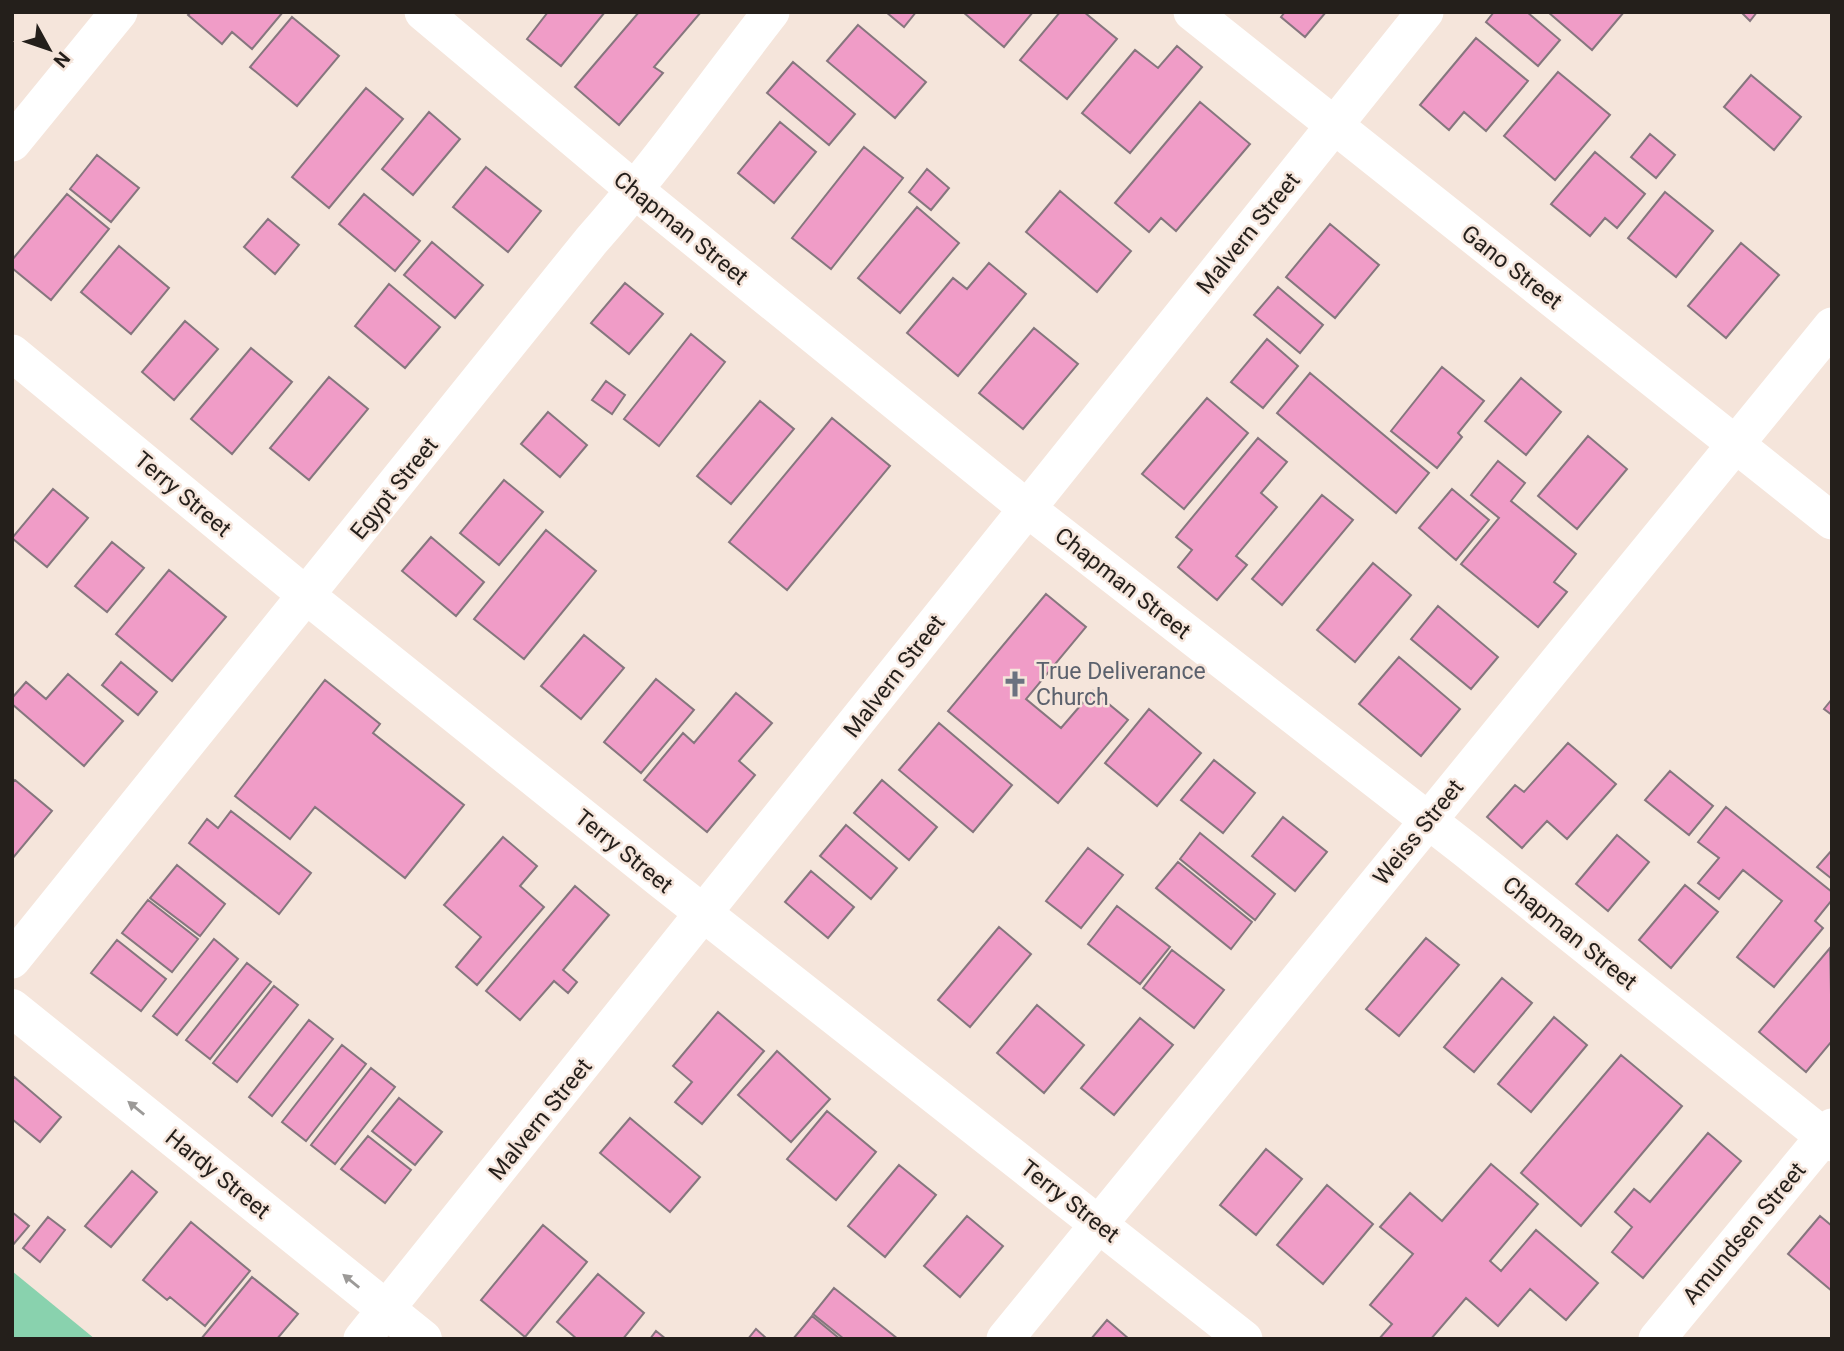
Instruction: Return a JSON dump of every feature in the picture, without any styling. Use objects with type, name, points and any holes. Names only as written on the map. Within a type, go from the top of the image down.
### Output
[{"type":"main road","name":"Hardy Street","points":[[12,1008],[424,1339]]},
{"type":"street","points":[[12,143],[119,12]]},
{"type":"street","name":"Chapman Street","points":[[423,12],[636,191],[1029,510],[1829,1136]]},
{"type":"street","name":"Egypt Street","points":[[12,960],[591,241],[636,191],[657,158],[771,12]]},
{"type":"street","name":"Gano Street","points":[[1192,12],[1832,522]]},
{"type":"street","name":"Malvern Street","points":[[362,1339],[988,557],[1029,510],[1425,12]]},
{"type":"street","name":"Weiss Street","points":[[1005,1339],[1623,578],[1736,446],[1832,326]]},
{"type":"street","name":"Terry Street","points":[[12,353],[307,596],[704,915],[1244,1339]]},
{"type":"street","name":"Amundsen Street","points":[[1657,1339],[1829,1136]]},
{"type":"green space","points":[[12,1271],[95,1339],[12,1339]]},
{"type":"building","points":[[191,12],[283,12],[252,49],[232,32],[222,44],[188,15]]},
{"type":"building","points":[[548,12],[605,12],[561,66],[527,39]]},
{"type":"building","points":[[639,12],[701,12],[654,67],[663,73],[619,125],[575,87]]},
{"type":"building","points":[[886,12],[916,12],[904,27]]},
{"type":"building","points":[[963,12],[1033,12],[1004,47]]},
{"type":"building","points":[[1060,12],[1084,12],[1117,39],[1067,99],[1020,60]]},
{"type":"building","points":[[1285,12],[1326,12],[1305,37],[1281,17]]},
{"type":"building","points":[[1494,12],[1527,12],[1560,40],[1538,66],[1486,22]]},
{"type":"building","points":[[1548,12],[1624,12],[1592,50]]},
{"type":"building","points":[[1741,12],[1757,12],[1750,21]]},
{"type":"building","points":[[292,17],[339,56],[297,106],[250,67]]},
{"type":"building","points":[[858,25],[926,82],[895,118],[827,61]]},
{"type":"building","points":[[1476,38],[1528,81],[1486,131],[1464,112],[1449,130],[1420,105]]},
{"type":"building","points":[[1177,46],[1202,67],[1130,153],[1082,113],[1135,50],[1158,68]]},
{"type":"building","points":[[793,62],[855,114],[829,145],[767,93]]},
{"type":"building","points":[[1558,72],[1610,115],[1555,180],[1504,136]]},
{"type":"building","points":[[1751,75],[1801,117],[1774,150],[1724,107]]},
{"type":"building","points":[[366,88],[403,119],[329,208],[292,177]]},
{"type":"building","points":[[1200,102],[1250,144],[1176,231],[1161,218],[1149,232],[1115,203]]},
{"type":"building","points":[[429,112],[460,139],[413,195],[382,169]]},
{"type":"building","points":[[780,122],[816,152],[774,203],[738,173]]},
{"type":"building","points":[[1650,134],[1675,155],[1656,178],[1631,157]]},
{"type":"building","points":[[864,147],[903,178],[831,269],[792,238]]},
{"type":"building","points":[[1595,152],[1645,194],[1617,228],[1605,218],[1590,236],[1551,204]]},
{"type":"building","points":[[97,155],[139,188],[111,222],[70,189]]},
{"type":"building","points":[[486,167],[541,211],[508,252],[453,207]]},
{"type":"building","points":[[927,169],[949,188],[931,210],[909,192]]},
{"type":"building","points":[[1060,191],[1131,251],[1097,292],[1026,232]]},
{"type":"building","points":[[1665,192],[1713,231],[1676,277],[1628,238]]},
{"type":"building","points":[[67,194],[109,229],[51,300],[12,268],[12,260]]},
{"type":"building","points":[[364,194],[420,241],[395,271],[339,224]]},
{"type":"building","points":[[917,207],[959,243],[900,313],[858,278]]},
{"type":"building","points":[[268,219],[299,245],[275,274],[244,247]]},
{"type":"building","points":[[1330,224],[1379,265],[1335,318],[1286,277]]},
{"type":"building","points":[[432,242],[483,285],[455,318],[404,275]]},
{"type":"building","points":[[1741,243],[1779,275],[1726,338],[1688,306]]},
{"type":"building","points":[[119,246],[169,288],[131,334],[81,292]]},
{"type":"building","points":[[989,263],[1026,294],[958,376],[907,333],[953,278],[967,289]]},
{"type":"building","points":[[625,283],[663,314],[629,354],[591,323]]},
{"type":"building","points":[[389,284],[440,327],[405,368],[355,326]]},
{"type":"building","points":[[1278,287],[1323,325],[1300,353],[1254,315]]},
{"type":"building","points":[[185,321],[218,349],[174,400],[142,372]]},
{"type":"building","points":[[1034,328],[1078,364],[1023,429],[979,393]]},
{"type":"building","points":[[691,334],[725,362],[659,446],[624,419]]},
{"type":"building","points":[[1267,339],[1298,366],[1263,408],[1231,382]]},
{"type":"building","points":[[251,348],[292,382],[232,454],[191,419]]},
{"type":"building","points":[[1442,367],[1484,401],[1458,433],[1462,437],[1437,468],[1391,431]]},
{"type":"building","points":[[1310,373],[1429,473],[1396,513],[1277,413]]},
{"type":"building","points":[[329,377],[368,409],[309,480],[270,448]]},
{"type":"building","points":[[1521,378],[1561,412],[1526,455],[1485,421]]},
{"type":"building","points":[[606,381],[625,395],[612,414],[592,400]]},
{"type":"building","points":[[1207,398],[1248,433],[1184,509],[1142,474]]},
{"type":"building","points":[[760,401],[794,429],[731,504],[697,476]]},
{"type":"building","points":[[548,412],[587,445],[560,477],[521,444]]},
{"type":"building","points":[[832,418],[890,466],[787,590],[729,542]]},
{"type":"building","points":[[1588,436],[1627,469],[1577,529],[1538,496]]},
{"type":"building","points":[[1258,438],[1287,462],[1261,493],[1277,507],[1236,556],[1247,565],[1217,600],[1178,567],[1192,550],[1176,537]]},
{"type":"building","points":[[1498,461],[1525,483],[1511,501],[1576,554],[1554,582],[1567,592],[1538,627],[1461,564],[1499,518],[1471,495]]},
{"type":"building","points":[[504,480],[543,512],[499,565],[460,533]]},
{"type":"building","points":[[53,489],[88,518],[47,567],[12,538]]},
{"type":"building","points":[[1452,489],[1489,520],[1456,560],[1419,528]]},
{"type":"building","points":[[1322,495],[1353,520],[1282,605],[1252,579]]},
{"type":"building","points":[[546,530],[596,571],[524,659],[474,619]]},
{"type":"building","points":[[431,537],[484,582],[456,616],[402,571]]},
{"type":"building","points":[[112,542],[144,568],[107,612],[75,586]]},
{"type":"building","points":[[1373,563],[1411,595],[1355,662],[1317,630]]},
{"type":"building","points":[[169,570],[226,617],[172,681],[116,634]]},
{"type":"building","points":[[1046,594],[1086,627],[1026,699],[1061,728],[1093,691],[1128,720],[1058,803],[948,711]]},
{"type":"building","points":[[1438,606],[1498,657],[1471,689],[1411,639]]},
{"type":"building","points":[[584,635],[624,668],[581,719],[541,686]]},
{"type":"building","points":[[1399,657],[1460,709],[1421,756],[1359,704]]},
{"type":"building","points":[[121,662],[157,692],[138,715],[102,685]]},
{"type":"building","points":[[68,674],[123,721],[84,766],[12,704],[12,698],[26,682],[46,699]]},
{"type":"building","points":[[656,679],[694,710],[641,773],[604,742]]},
{"type":"building","points":[[325,680],[380,724],[373,733],[464,805],[405,878],[315,807],[290,839],[235,796]]},
{"type":"building","points":[[736,693],[772,723],[739,761],[755,775],[707,832],[644,780],[683,733],[694,743]]},
{"type":"building","points":[[1832,699],[1832,715],[1824,709]]},
{"type":"building","points":[[1149,709],[1201,753],[1157,806],[1105,763]]},
{"type":"building","points":[[939,723],[1012,785],[973,832],[899,770]]},
{"type":"building","points":[[1568,743],[1616,784],[1567,839],[1547,821],[1522,848],[1487,817],[1515,785],[1524,792]]},
{"type":"building","points":[[1214,760],[1255,793],[1223,833],[1181,800]]},
{"type":"building","points":[[1670,771],[1713,806],[1689,835],[1645,800]]},
{"type":"building","points":[[15,780],[52,811],[12,859],[12,783]]},
{"type":"building","points":[[882,780],[937,827],[909,860],[854,813]]},
{"type":"building","points":[[1726,807],[1832,892],[1832,900],[1815,921],[1823,928],[1774,987],[1737,957],[1782,901],[1743,870],[1719,899],[1698,883],[1719,858],[1698,842]]},
{"type":"building","points":[[231,811],[311,873],[279,914],[189,843],[207,819],[218,828]]},
{"type":"building","points":[[1283,817],[1327,852],[1295,891],[1252,856]]},
{"type":"building","points":[[846,825],[897,868],[871,899],[820,856]]},
{"type":"building","points":[[1200,833],[1275,894],[1255,920],[1180,859]]},
{"type":"building","points":[[1617,835],[1649,862],[1608,911],[1576,884]]},
{"type":"building","points":[[503,837],[537,866],[520,886],[544,907],[477,985],[456,967],[481,937],[444,905]]},
{"type":"building","points":[[1088,848],[1123,875],[1081,928],[1046,901]]},
{"type":"building","points":[[1832,850],[1832,879],[1817,867]]},
{"type":"building","points":[[1178,862],[1252,922],[1231,949],[1156,888]]},
{"type":"building","points":[[177,865],[225,904],[200,936],[150,898]]},
{"type":"building","points":[[811,871],[854,907],[828,938],[785,902]]},
{"type":"building","points":[[1685,885],[1718,912],[1671,968],[1639,940]]},
{"type":"building","points":[[575,886],[609,915],[563,970],[577,982],[568,993],[554,981],[520,1020],[486,991]]},
{"type":"building","points":[[148,900],[198,939],[172,972],[122,933]]},
{"type":"building","points":[[1117,906],[1170,947],[1140,984],[1088,944]]},
{"type":"building","points":[[999,927],[1031,954],[970,1027],[938,1000]]},
{"type":"building","points":[[1426,938],[1459,965],[1399,1036],[1366,1009]]},
{"type":"building","points":[[214,939],[238,959],[177,1035],[153,1016]]},
{"type":"building","points":[[117,940],[166,979],[141,1011],[91,973]]},
{"type":"building","points":[[1830,948],[1832,1041],[1806,1072],[1759,1032]]},
{"type":"building","points":[[1172,950],[1224,990],[1194,1028],[1143,988]]},
{"type":"building","points":[[247,963],[271,982],[210,1059],[186,1040]]},
{"type":"building","points":[[1502,978],[1532,1003],[1474,1072],[1444,1047]]},
{"type":"building","points":[[274,986],[298,1005],[237,1082],[213,1063]]},
{"type":"building","points":[[1037,1005],[1084,1045],[1044,1093],[997,1053]]},
{"type":"building","points":[[718,1012],[764,1051],[702,1124],[675,1102],[692,1082],[673,1066]]},
{"type":"building","points":[[1554,1017],[1587,1045],[1531,1112],[1498,1084]]},
{"type":"building","points":[[1140,1018],[1173,1045],[1114,1115],[1081,1088]]},
{"type":"building","points":[[309,1020],[333,1039],[272,1116],[249,1097]]},
{"type":"building","points":[[342,1045],[366,1064],[306,1141],[282,1122]]},
{"type":"building","points":[[777,1051],[830,1099],[791,1142],[738,1095]]},
{"type":"building","points":[[1621,1055],[1682,1106],[1581,1226],[1521,1173]]},
{"type":"building","points":[[371,1068],[395,1087],[335,1164],[311,1145]]},
{"type":"building","points":[[13,1076],[61,1117],[40,1142],[12,1119]]},
{"type":"building","points":[[399,1098],[442,1132],[415,1165],[372,1131]]},
{"type":"building","points":[[827,1111],[876,1152],[836,1200],[787,1159]]},
{"type":"building","points":[[630,1118],[700,1177],[670,1212],[600,1153]]},
{"type":"building","points":[[1708,1133],[1741,1161],[1643,1278],[1612,1252],[1632,1227],[1615,1212],[1634,1189],[1650,1202]]},
{"type":"building","points":[[368,1136],[411,1170],[385,1203],[341,1169]]},
{"type":"building","points":[[1266,1149],[1302,1179],[1256,1235],[1220,1205]]},
{"type":"building","points":[[1491,1164],[1538,1204],[1490,1261],[1501,1271],[1536,1230],[1598,1283],[1566,1320],[1530,1289],[1498,1326],[1466,1298],[1431,1339],[1379,1339],[1392,1324],[1370,1305],[1413,1254],[1380,1227],[1410,1193],[1442,1221]]},
{"type":"building","points":[[899,1165],[936,1195],[885,1257],[848,1226]]},
{"type":"building","points":[[132,1171],[157,1192],[111,1247],[85,1226]]},
{"type":"building","points":[[1327,1185],[1373,1224],[1323,1284],[1277,1245]]},
{"type":"building","points":[[12,1212],[29,1226],[12,1246]]},
{"type":"building","points":[[967,1216],[1003,1246],[960,1297],[924,1266]]},
{"type":"building","points":[[1820,1216],[1832,1226],[1832,1291],[1788,1254]]},
{"type":"building","points":[[48,1217],[65,1230],[40,1262],[23,1248]]},
{"type":"building","points":[[191,1222],[250,1271],[205,1326],[170,1297],[167,1300],[143,1280]]},
{"type":"building","points":[[543,1225],[587,1262],[525,1337],[481,1300]]},
{"type":"building","points":[[598,1274],[644,1313],[623,1339],[577,1339],[557,1322]]},
{"type":"building","points":[[252,1277],[298,1314],[277,1339],[201,1339]]},
{"type":"building","points":[[834,1288],[898,1339],[844,1339],[813,1314]]},
{"type":"building","points":[[812,1316],[840,1339],[793,1339]]},
{"type":"building","points":[[1107,1320],[1129,1339],[1091,1339]]},
{"type":"building","points":[[756,1329],[767,1339],[748,1339]]},
{"type":"building","points":[[656,1331],[666,1339],[650,1339]]},
{"type":"place","name":"True Deliverance Church","points":[[1015,684]]}]
